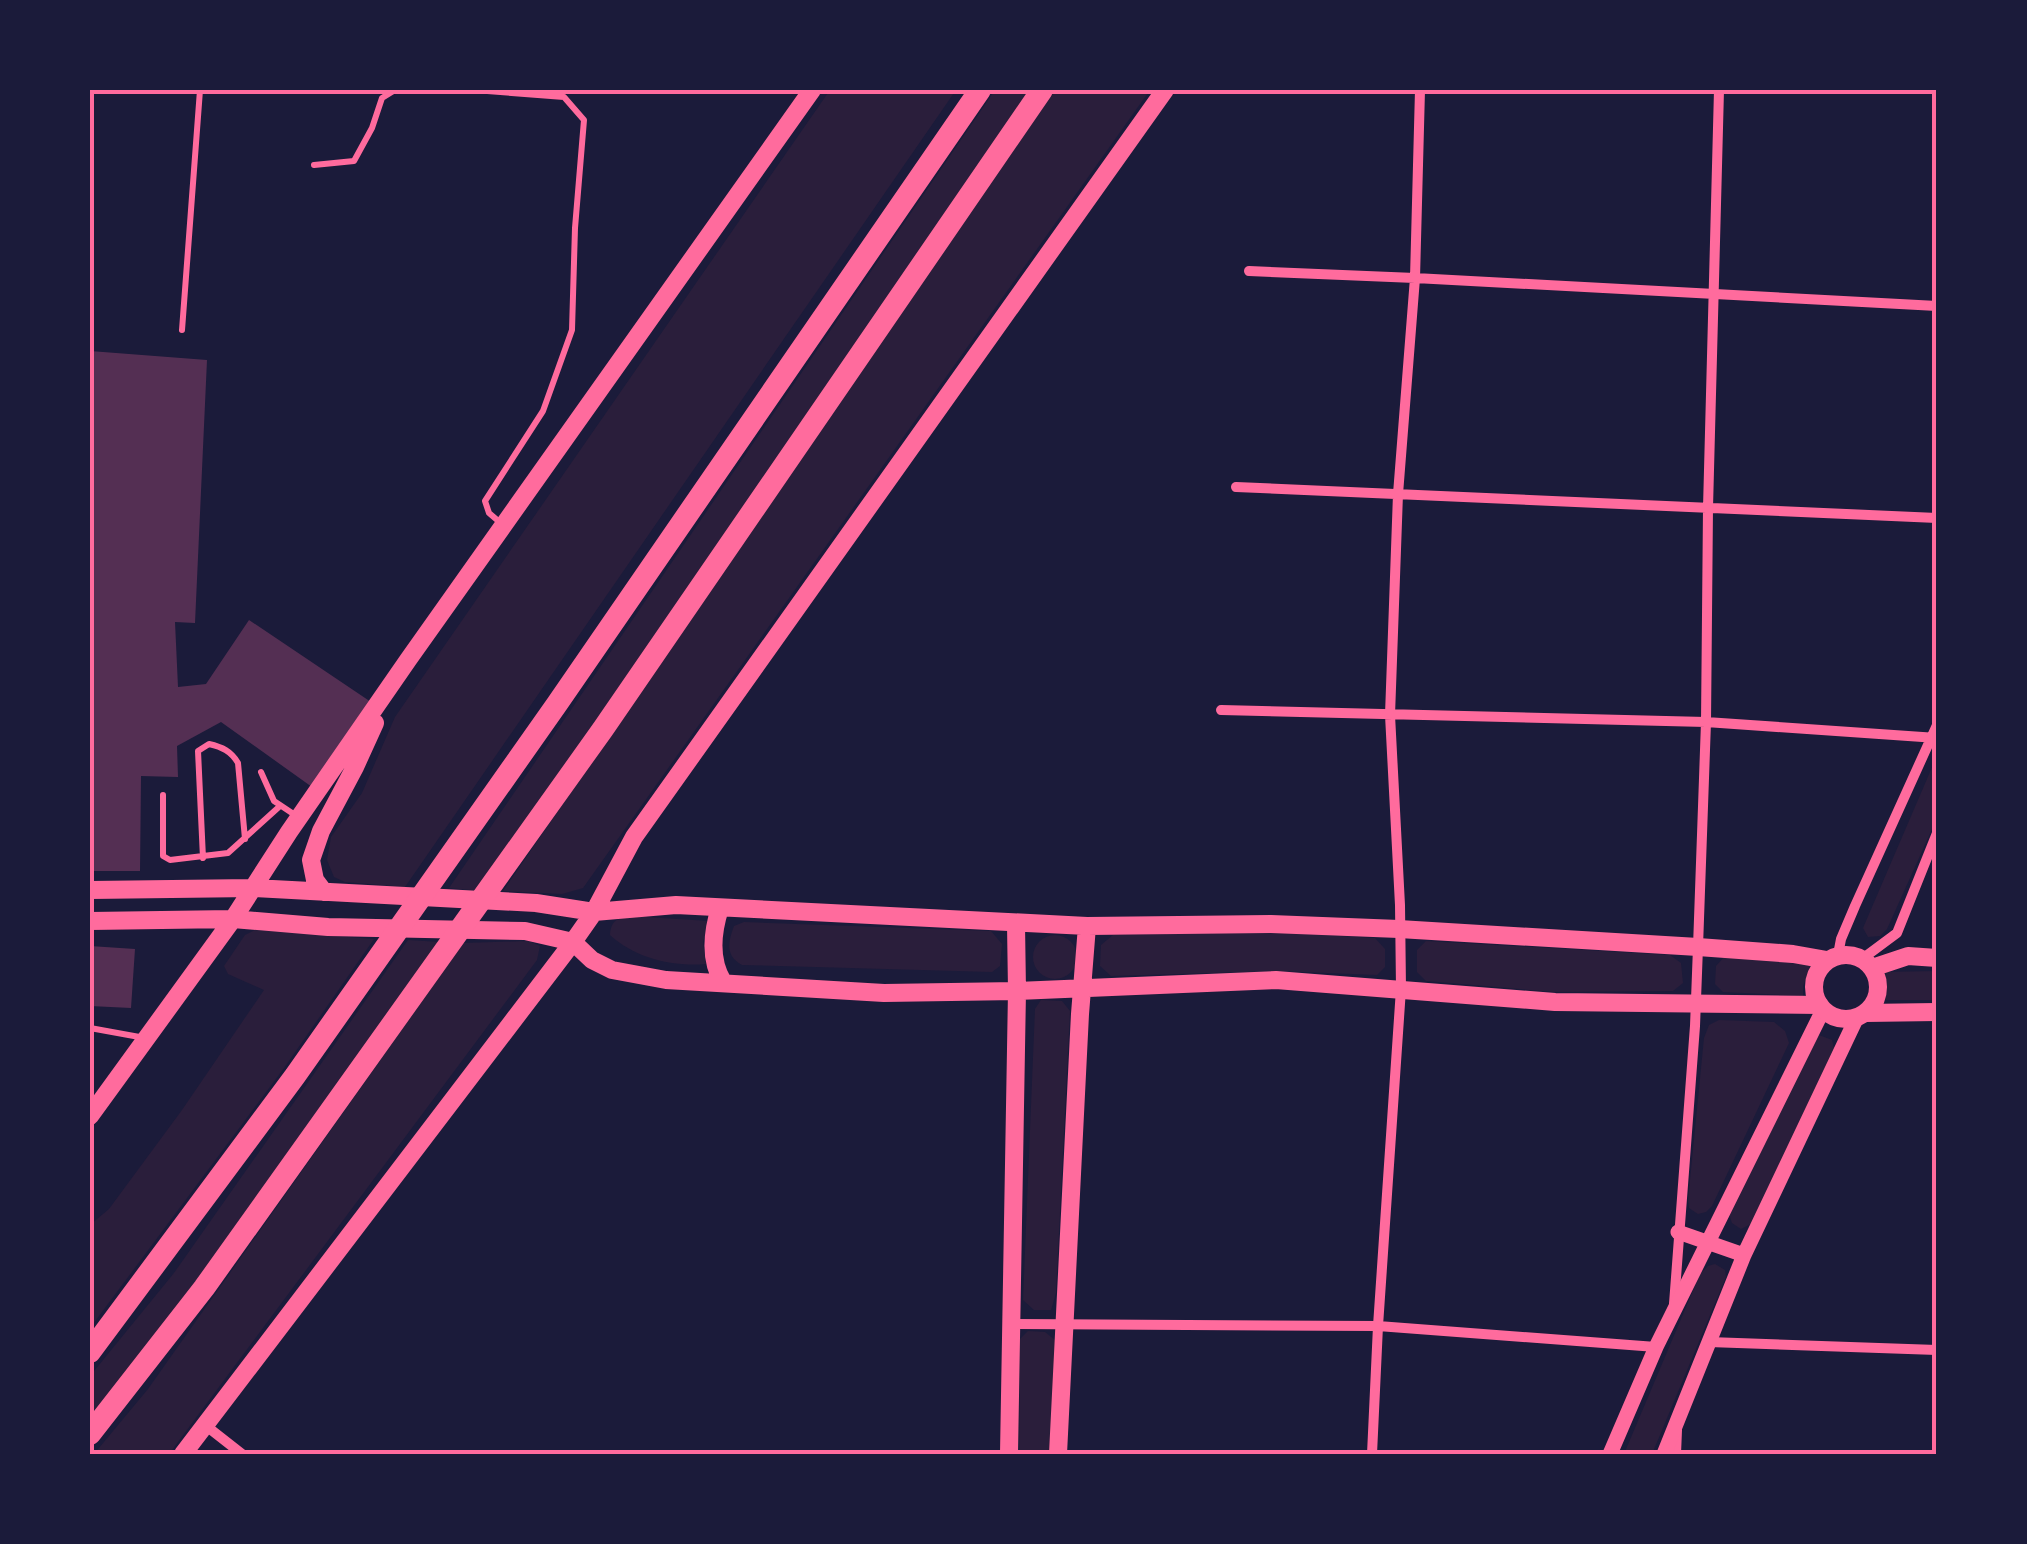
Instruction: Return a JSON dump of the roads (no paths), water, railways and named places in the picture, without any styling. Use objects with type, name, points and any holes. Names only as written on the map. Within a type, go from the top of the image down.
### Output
[{"type":"highway","points":[[90,1352],[296,1076],[558,704],[980,90]]},
{"type":"highway","points":[[90,1434],[204,1288],[492,886],[1042,90]]},
{"type":"main road","points":[[90,1116],[233,919],[408,660],[812,90]]},
{"type":"main road","points":[[183,1454],[594,912],[634,837],[1165,90]]},
{"type":"main road","points":[[329,892],[315,880],[312,860],[321,831],[408,660]]},
{"type":"main road","points":[[1861,1015],[1873,1004],[1878,992],[1877,979],[1867,963],[1851,955],[1832,958],[1698,946],[1271,924],[1016,924],[676,905],[594,912],[536,903],[253,888],[92,890],[91,921],[233,919],[328,927],[525,931],[572,942],[592,960],[612,970],[666,980],[884,992],[1017,992],[1276,980],[1555,1002],[1821,1008],[1841,1018],[1937,1012]]},
{"type":"main road","points":[[720,908],[713,948],[716,971],[723,982]]},
{"type":"main road","points":[[1010,1454],[1016,924]]},
{"type":"main road","points":[[1058,1454],[1062,1326],[1087,926]]},
{"type":"main road","points":[[1867,963],[1908,956],[1937,958]]},
{"type":"main road","points":[[1821,1008],[1815,996],[1815,976],[1832,958]]},
{"type":"street","points":[[1372,1454],[1402,989],[1390,715],[1398,494],[1415,278],[1420,90]]},
{"type":"street","points":[[1674,1310],[1696,1004],[1719,90]]},
{"type":"street","points":[[1249,271],[1937,306]]},
{"type":"street","points":[[1236,487],[1937,518]]},
{"type":"street","points":[[1221,710],[1706,722],[1934,738]]},
{"type":"street","points":[[1832,958],[1937,726]]},
{"type":"street","points":[[1867,963],[1897,933],[1937,833]]},
{"type":"street","points":[[1610,1454],[1656,1347],[1821,1008]]},
{"type":"street","points":[[1664,1454],[1744,1255],[1861,1015]]},
{"type":"street","points":[[1678,1232],[1744,1255]]},
{"type":"street","points":[[1012,1324],[1378,1326],[1656,1347]]},
{"type":"street","points":[[1709,1342],[1937,1350]]},
{"type":"street","points":[[1676,1454],[1677,1423]]},
{"type":"street","points":[[205,1425],[242,1454]]},
{"type":"lane","points":[[182,330],[200,90]]},
{"type":"lane","points":[[314,165],[354,161],[372,128],[382,98],[395,90]]},
{"type":"lane","points":[[474,90],[564,96],[584,120],[572,330],[543,411],[485,501],[490,513],[504,526]]},
{"type":"lane","points":[[203,858],[198,751],[209,744],[222,748],[238,763],[245,838]]},
{"type":"lane","points":[[262,772],[274,800],[299,818]]},
{"type":"lane","points":[[163,795],[163,856],[170,860],[228,853],[280,806]]},
{"type":"lane","points":[[90,1028],[146,1038]]}]
